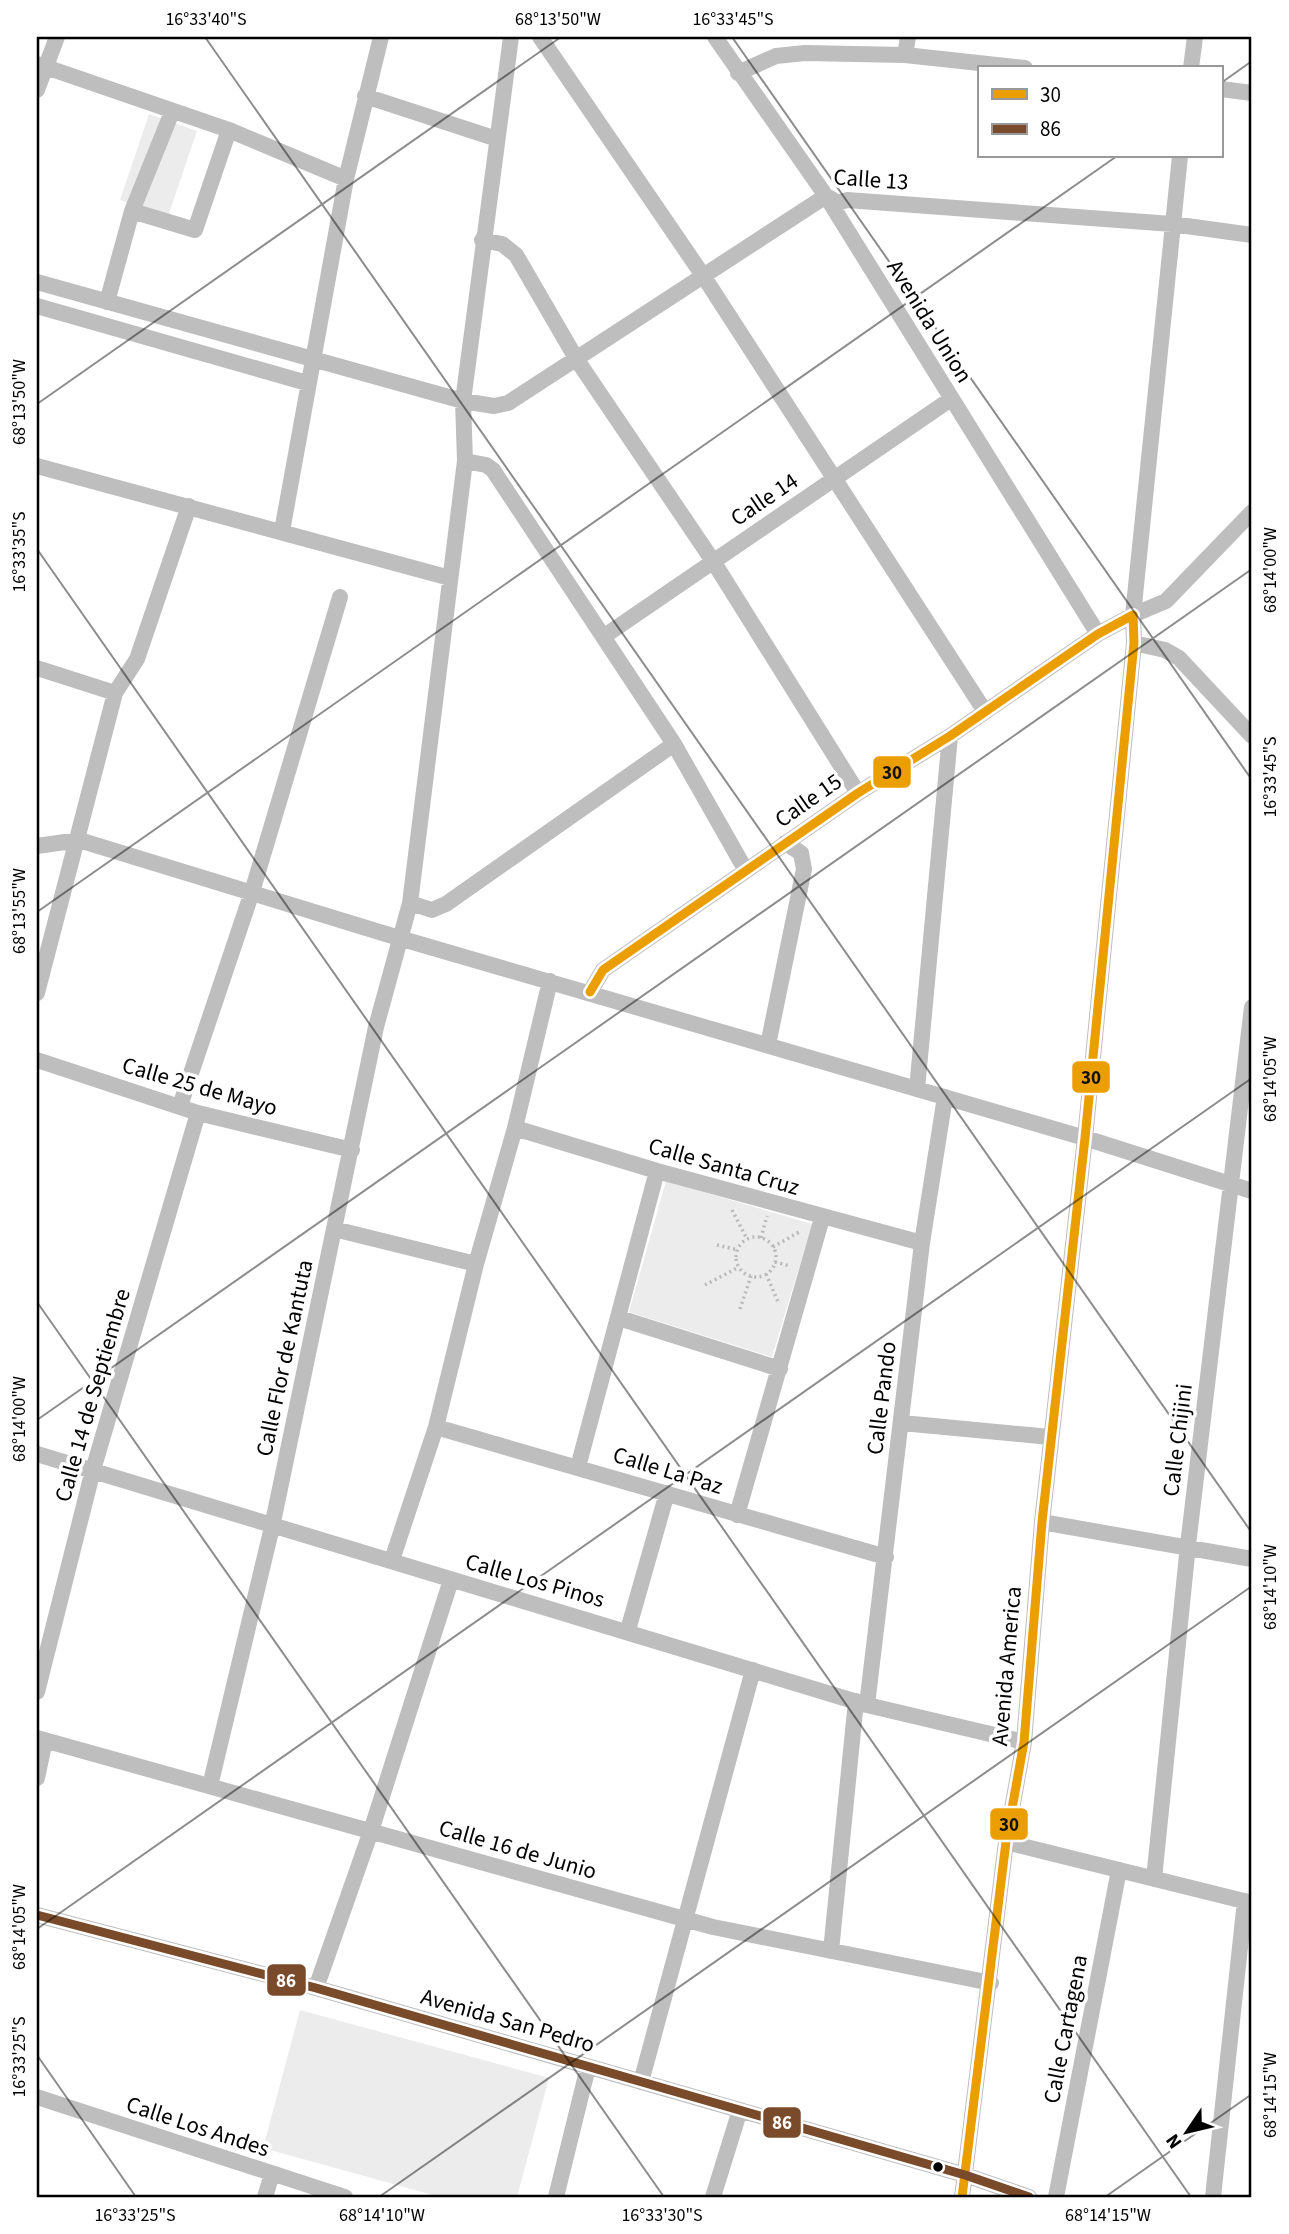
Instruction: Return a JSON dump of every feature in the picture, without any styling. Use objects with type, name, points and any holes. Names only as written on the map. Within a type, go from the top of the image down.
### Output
[{"type":"street","points":[[37,90],[41,65],[57,37]]},
{"type":"street","points":[[282,531],[346,179],[381,37]]},
{"type":"street","name":"Calle Flor de Kantuta","points":[[210,1786],[272,1527],[376,1027],[410,903],[464,461],[463,401],[482,240],[511,37]]},
{"type":"street","points":[[540,37],[704,277],[984,710]]},
{"type":"street","name":"Avenida Union","points":[[715,37],[826,196],[1098,634]]},
{"type":"street","points":[[905,55],[908,37]]},
{"type":"street","points":[[1191,66],[1195,37]]},
{"type":"street","points":[[738,73],[776,56],[805,53],[905,55],[1007,66]]},
{"type":"street","points":[[41,65],[229,130],[346,179]]},
{"type":"street","points":[[1222,89],[1252,93]]},
{"type":"street","points":[[365,96],[497,139]]},
{"type":"street","points":[[107,302],[132,211],[172,112]]},
{"type":"street","points":[[132,211],[195,229],[229,130]]},
{"type":"street","name":"Avenida America","points":[[962,2197],[991,1983],[1006,1842],[1024,1742],[1050,1437],[1085,1138],[1134,643],[1133,615],[1180,158]]},
{"type":"street","name":"Calle 13","points":[[37,282],[463,401],[494,405],[508,403],[577,360],[826,196],[838,202],[847,200],[1172,224],[1252,235]]},
{"type":"street","points":[[482,240],[502,244],[516,255],[577,360],[713,561],[858,793]]},
{"type":"street","points":[[37,306],[307,383]]},
{"type":"street","name":"Calle 14","points":[[603,637],[951,399]]},
{"type":"street","points":[[464,461],[485,465],[493,470],[674,744],[745,869]]},
{"type":"street","points":[[37,466],[450,578]]},
{"type":"street","points":[[37,993],[79,840],[115,693],[137,659],[189,506]]},
{"type":"street","points":[[1133,615],[1166,601],[1252,512]]},
{"type":"street","points":[[180,1106],[252,892],[340,597]]},
{"type":"street","name":"Calle 15","points":[[590,992],[603,970],[745,869],[858,793],[950,736],[984,710],[1098,634],[1133,615]]},
{"type":"street","points":[[1134,643],[1165,650],[1179,658],[1252,736]]},
{"type":"street","points":[[37,668],[115,693]]},
{"type":"street","points":[[917,1089],[950,736]]},
{"type":"street","points":[[410,903],[432,910],[446,904],[674,744]]},
{"type":"street","points":[[37,846],[79,840],[399,938],[1085,1138],[1252,1191]]},
{"type":"street","points":[[768,1045],[804,869],[801,853],[785,843]]},
{"type":"street","points":[[392,1560],[436,1427],[515,1128],[550,981]]},
{"type":"street","name":"Calle Chijini","points":[[1154,1879],[1188,1545],[1252,1007]]},
{"type":"street","name":"Calle 25 de Mayo","points":[[37,1060],[198,1113],[352,1150]]},
{"type":"street","name":"Calle Pando","points":[[831,1951],[861,1703],[886,1557],[922,1243],[945,1097]]},
{"type":"street","name":"Calle 14 de Septiembre","points":[[37,1692],[93,1469],[198,1113]]},
{"type":"street","name":"Calle Santa Cruz","points":[[515,1128],[822,1218],[922,1243]]},
{"type":"street","points":[[578,1467],[657,1171]]},
{"type":"street","points":[[737,1515],[822,1218]]},
{"type":"street","points":[[334,1229],[477,1264]]},
{"type":"street","points":[[619,1318],[780,1369]]},
{"type":"street","points":[[902,1423],[1050,1437]]},
{"type":"street","name":"Calle La Paz","points":[[436,1427],[886,1557]]},
{"type":"street","name":"Calle Los Pinos","points":[[37,1454],[93,1469],[272,1527],[628,1630],[861,1703],[1024,1742]]},
{"type":"street","points":[[628,1630],[667,1493]]},
{"type":"street","points":[[1042,1522],[1188,1545],[1252,1559]]},
{"type":"street","points":[[316,1989],[371,1831],[451,1580]]},
{"type":"street","points":[[642,2082],[753,1670]]},
{"type":"street","points":[[37,1778],[41,1739]]},
{"type":"street","name":"Calle 16 de Junio","points":[[41,1739],[684,1919],[991,1983]]},
{"type":"street","points":[[1006,1842],[1249,1902],[1213,2197]]},
{"type":"street","name":"Calle Cartagena","points":[[1056,2197],[1119,1870]]},
{"type":"street","name":"Avenida San Pedro","points":[[37,1915],[316,1989],[965,2175],[1029,2197]]},
{"type":"street","points":[[556,2197],[588,2067]]},
{"type":"street","name":"Calle Los Andes","points":[[37,2097],[345,2197]]},
{"type":"street","points":[[713,2197],[740,2110]]},
{"type":"street","points":[[265,2197],[272,2174]]},
{"type":"path","points":[[729,1205],[747,1239]]},
{"type":"path","points":[[761,1238],[767,1216]]},
{"type":"path","points":[[773,1247],[822,1218]]},
{"type":"path","points":[[761,1238],[773,1247],[775,1262],[766,1274],[751,1276],[739,1267],[738,1250],[747,1239],[761,1238]]},
{"type":"path","points":[[718,1245],[738,1250]]},
{"type":"path","points":[[775,1262],[795,1267]]},
{"type":"path","points":[[705,1286],[739,1267]]},
{"type":"path","points":[[766,1274],[781,1309]]},
{"type":"path","points":[[740,1309],[751,1276]]},
{"type":"shaded area","points":[[149,114],[197,131],[168,216],[120,200]]},
{"type":"shaded area","points":[[666,1181],[812,1224],[772,1357],[629,1312]]},
{"type":"shaded area","points":[[300,2010],[549,2078],[517,2197],[440,2197],[263,2148]]},
{"type":"transit line","name":"30","points":[[590,992],[603,970],[858,793],[950,736],[1098,634],[1133,615],[1134,643],[1085,1138],[1042,1522],[1024,1742],[1006,1842],[962,2197]]},
{"type":"transit line","name":"86","points":[[37,1915],[316,1988],[965,2175],[1029,2197]]}]
